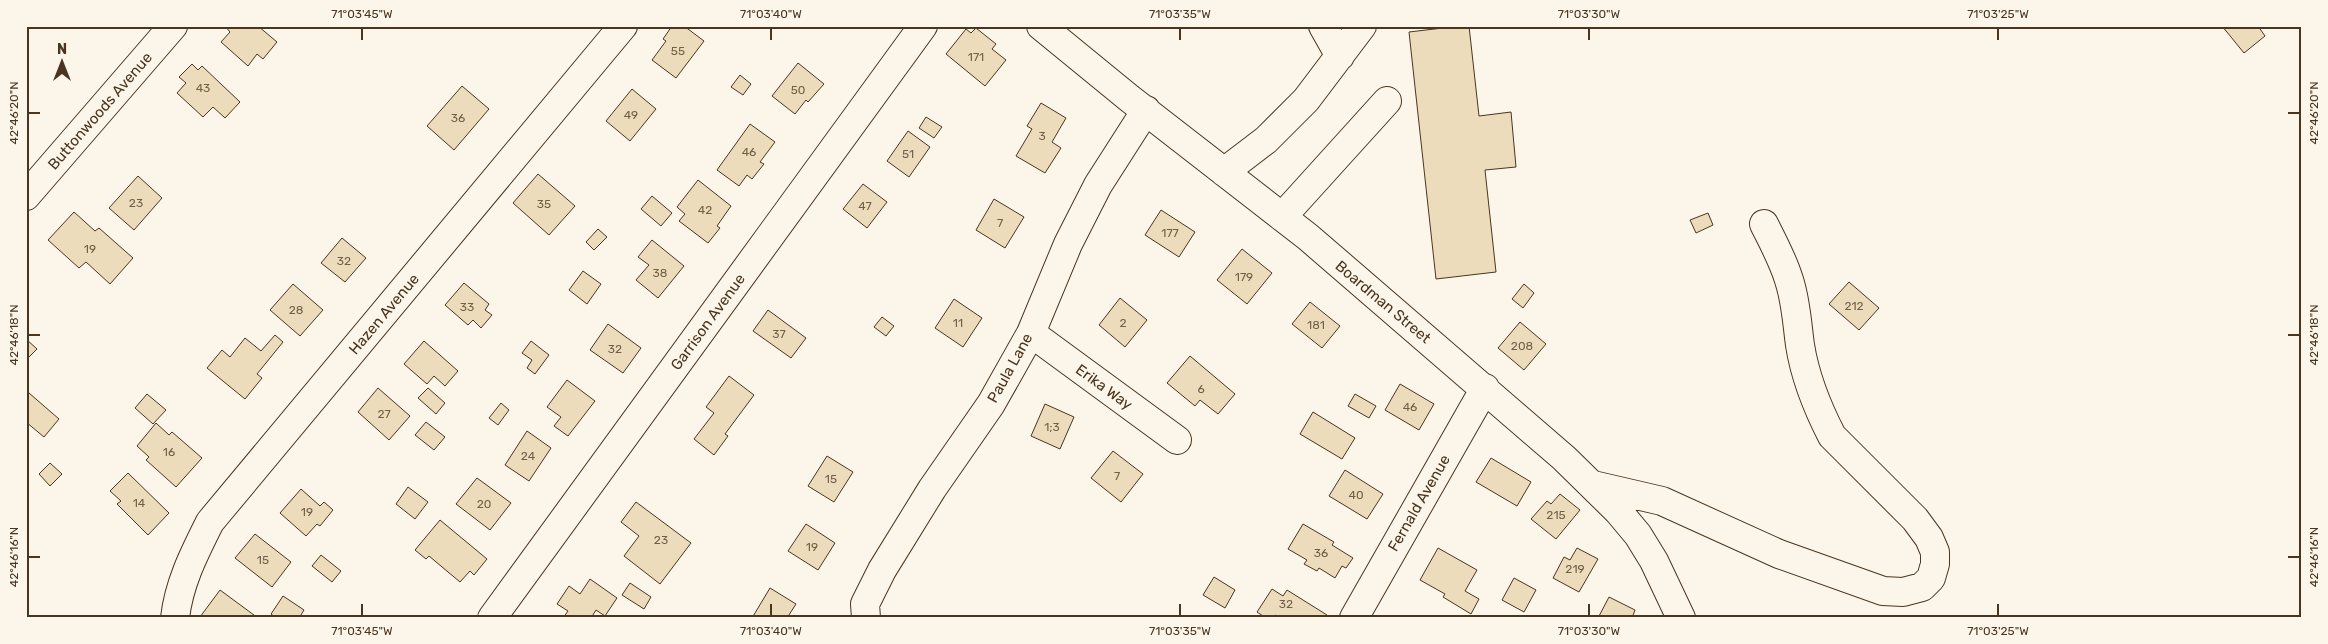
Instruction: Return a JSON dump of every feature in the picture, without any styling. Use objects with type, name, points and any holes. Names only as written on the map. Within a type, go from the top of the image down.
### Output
[{"type":"street","name":"Buttonwoods Avenue","points":[[26,196],[173,26]]},
{"type":"street","name":"Hazen Avenue","points":[[175,618],[178,596],[190,562],[210,522],[623,26]]},
{"type":"street","name":"Garrison Avenue","points":[[492,618],[923,26]]},
{"type":"street","name":"Boardman Street","points":[[1041,26],[1282,217],[1485,388],[1593,485],[1638,535],[1654,561],[1681,618]]},
{"type":"street","points":[[1323,26],[1340,56]]},
{"type":"street","points":[[1224,172],[1266,140],[1306,100],[1362,26]]},
{"type":"street","points":[[1282,217],[1387,101]]},
{"type":"street","name":"Paula Lane","points":[[866,618],[865,604],[882,570],[932,489],[990,404],[1031,333],[1068,244],[1094,193],[1146,110]]},
{"type":"street","points":[[1593,485],[1662,501],[1779,554],[1883,591],[1903,592],[1922,587],[1931,578],[1935,564],[1935,552],[1929,538],[1915,519],[1832,436],[1824,421],[1814,397],[1804,362],[1799,323],[1789,280],[1764,224]]},
{"type":"street","name":"Erika Way","points":[[1031,333],[1177,440]]},
{"type":"street","name":"Fernald Avenue","points":[[1354,618],[1485,388]]},
{"type":"building","points":[[225,26],[258,26],[277,42],[263,59],[257,54],[248,66],[221,42],[230,32]]},
{"type":"building","points":[[672,26],[684,26],[704,41],[676,78],[652,60],[666,41],[663,39]]},
{"type":"building","points":[[1469,26],[1479,116],[1511,112],[1516,167],[1485,170],[1496,272],[1436,279],[1409,32]]},
{"type":"building","points":[[2222,26],[2258,26],[2265,36],[2244,53]]},
{"type":"building","points":[[976,28],[996,44],[992,49],[1006,60],[985,86],[946,54],[966,29],[971,33]]},
{"type":"building","points":[[798,63],[824,84],[808,102],[806,100],[795,114],[772,96]]},
{"type":"building","points":[[192,64],[198,70],[202,66],[240,102],[225,118],[213,107],[203,117],[177,93],[186,83],[179,77]]},
{"type":"building","points":[[740,75],[751,84],[743,95],[731,87]]},
{"type":"building","points":[[462,86],[489,109],[454,150],[427,126]]},
{"type":"building","points":[[632,89],[656,109],[630,141],[606,121]]},
{"type":"building","points":[[1041,103],[1066,118],[1052,142],[1061,148],[1045,173],[1016,156],[1032,129],[1027,126]]},
{"type":"building","points":[[926,117],[942,127],[934,138],[919,128]]},
{"type":"building","points":[[750,124],[775,142],[760,162],[764,164],[752,179],[747,175],[739,186],[717,170]]},
{"type":"building","points":[[908,131],[930,147],[909,177],[887,161]]},
{"type":"building","points":[[538,174],[575,206],[549,235],[513,203]]},
{"type":"building","points":[[138,176],[162,198],[134,230],[109,208]]},
{"type":"building","points":[[698,180],[731,206],[717,226],[720,228],[708,243],[679,221],[685,214],[677,207]]},
{"type":"building","points":[[863,184],[887,202],[867,228],[843,209]]},
{"type":"building","points":[[652,196],[672,213],[661,226],[641,209]]},
{"type":"building","points":[[994,199],[1024,217],[1005,248],[976,230]]},
{"type":"building","points":[[1161,210],[1195,232],[1179,257],[1145,235]]},
{"type":"building","points":[[74,212],[95,231],[99,228],[133,258],[110,284],[86,262],[79,268],[48,240]]},
{"type":"building","points":[[1708,213],[1713,225],[1696,233],[1690,220]]},
{"type":"building","points":[[598,229],[607,237],[594,250],[586,242]]},
{"type":"building","points":[[342,238],[366,258],[345,282],[321,263]]},
{"type":"building","points":[[652,240],[684,266],[658,298],[636,280],[649,265],[638,257]]},
{"type":"building","points":[[1242,249],[1272,273],[1247,304],[1217,280]]},
{"type":"building","points":[[583,271],[601,284],[587,304],[569,290]]},
{"type":"building","points":[[1849,282],[1879,308],[1859,330],[1829,304]]},
{"type":"building","points":[[464,283],[489,304],[485,310],[492,315],[481,328],[473,320],[468,325],[445,305]]},
{"type":"building","points":[[293,284],[323,310],[300,336],[270,310]]},
{"type":"building","points":[[1524,284],[1534,293],[1523,308],[1512,299]]},
{"type":"building","points":[[1120,298],[1147,320],[1125,347],[1099,325]]},
{"type":"building","points":[[954,299],[982,318],[963,347],[935,328]]},
{"type":"building","points":[[1310,302],[1340,326],[1322,348],[1292,324]]},
{"type":"building","points":[[768,310],[806,338],[791,358],[753,331]]},
{"type":"building","points":[[882,317],[894,326],[886,336],[874,327]]},
{"type":"building","points":[[1520,322],[1546,344],[1524,370],[1498,348]]},
{"type":"building","points":[[608,324],[641,348],[623,373],[590,350]]},
{"type":"building","points":[[275,335],[283,342],[257,374],[262,378],[245,399],[207,368],[222,350],[230,357],[245,338],[261,351]]},
{"type":"building","points":[[26,339],[37,349],[26,360]]},
{"type":"building","points":[[424,341],[458,371],[445,386],[434,376],[427,384],[404,364]]},
{"type":"building","points":[[531,341],[549,355],[535,374],[527,368],[532,360],[522,353]]},
{"type":"building","points":[[1190,356],[1235,394],[1218,414],[1200,400],[1195,406],[1167,383]]},
{"type":"building","points":[[729,376],[754,395],[725,434],[728,436],[714,455],[694,439],[714,413],[706,407]]},
{"type":"building","points":[[567,380],[595,401],[568,436],[554,426],[561,417],[547,407]]},
{"type":"building","points":[[1400,384],[1434,404],[1419,430],[1385,410]]},
{"type":"building","points":[[378,388],[410,416],[389,440],[358,412]]},
{"type":"building","points":[[428,388],[445,403],[436,414],[418,398]]},
{"type":"building","points":[[29,393],[59,419],[44,437],[26,422],[26,396]]},
{"type":"building","points":[[147,394],[166,410],[153,424],[135,408]]},
{"type":"building","points":[[1355,394],[1376,406],[1369,418],[1348,406]]},
{"type":"building","points":[[501,403],[509,410],[498,425],[489,418]]},
{"type":"building","points":[[1045,404],[1074,417],[1060,449],[1031,436]]},
{"type":"building","points":[[1313,412],[1355,438],[1342,459],[1300,434]]},
{"type":"building","points":[[426,422],[445,437],[434,450],[415,435]]},
{"type":"building","points":[[156,423],[169,435],[172,432],[202,458],[176,487],[146,460],[149,457],[137,446]]},
{"type":"building","points":[[527,431],[551,448],[529,481],[505,465]]},
{"type":"building","points":[[1113,451],[1143,474],[1121,502],[1091,478]]},
{"type":"building","points":[[827,456],[853,472],[834,502],[808,486]]},
{"type":"building","points":[[1491,458],[1531,482],[1517,506],[1476,482]]},
{"type":"building","points":[[50,463],[62,474],[50,486],[39,474]]},
{"type":"building","points":[[1345,470],[1383,494],[1367,519],[1329,496]]},
{"type":"building","points":[[128,473],[169,513],[148,535],[117,504],[121,501],[110,491]]},
{"type":"building","points":[[477,478],[511,503],[490,530],[456,504]]},
{"type":"building","points":[[408,487],[428,502],[415,519],[396,504]]},
{"type":"building","points":[[301,489],[320,506],[324,502],[333,510],[320,526],[317,524],[306,536],[280,513]]},
{"type":"building","points":[[1560,494],[1580,510],[1556,539],[1531,519],[1547,501],[1551,504]]},
{"type":"building","points":[[636,502],[691,543],[660,584],[624,556],[639,536],[621,522]]},
{"type":"building","points":[[440,520],[487,559],[474,575],[470,571],[460,582],[429,556],[426,559],[415,550]]},
{"type":"building","points":[[806,524],[835,543],[818,570],[788,551]]},
{"type":"building","points":[[1303,524],[1334,542],[1332,545],[1353,558],[1346,568],[1342,566],[1335,578],[1319,568],[1317,571],[1304,564],[1307,560],[1288,549]]},
{"type":"building","points":[[255,534],[291,562],[272,587],[235,558]]},
{"type":"building","points":[[1438,548],[1477,570],[1465,591],[1479,599],[1471,614],[1443,597],[1445,594],[1420,580]]},
{"type":"building","points":[[1577,548],[1598,559],[1579,592],[1553,578],[1564,557],[1570,560]]},
{"type":"building","points":[[321,555],[341,571],[332,582],[312,566]]},
{"type":"building","points":[[1214,577],[1235,590],[1225,608],[1203,595]]},
{"type":"building","points":[[1514,578],[1536,590],[1524,612],[1502,600]]},
{"type":"building","points":[[590,579],[617,598],[605,616],[596,610],[591,618],[563,618],[568,611],[557,604],[569,586],[580,594]]},
{"type":"building","points":[[630,583],[651,597],[644,609],[622,595]]},
{"type":"building","points":[[770,588],[796,604],[787,618],[752,618]]},
{"type":"building","points":[[1272,589],[1283,596],[1287,590],[1327,615],[1325,618],[1280,618],[1275,615],[1274,618],[1266,618],[1257,612]]},
{"type":"building","points":[[220,590],[258,618],[200,617]]},
{"type":"building","points":[[283,596],[304,610],[299,618],[276,618],[271,614]]},
{"type":"building","points":[[1609,597],[1635,610],[1632,618],[1598,618]]}]
